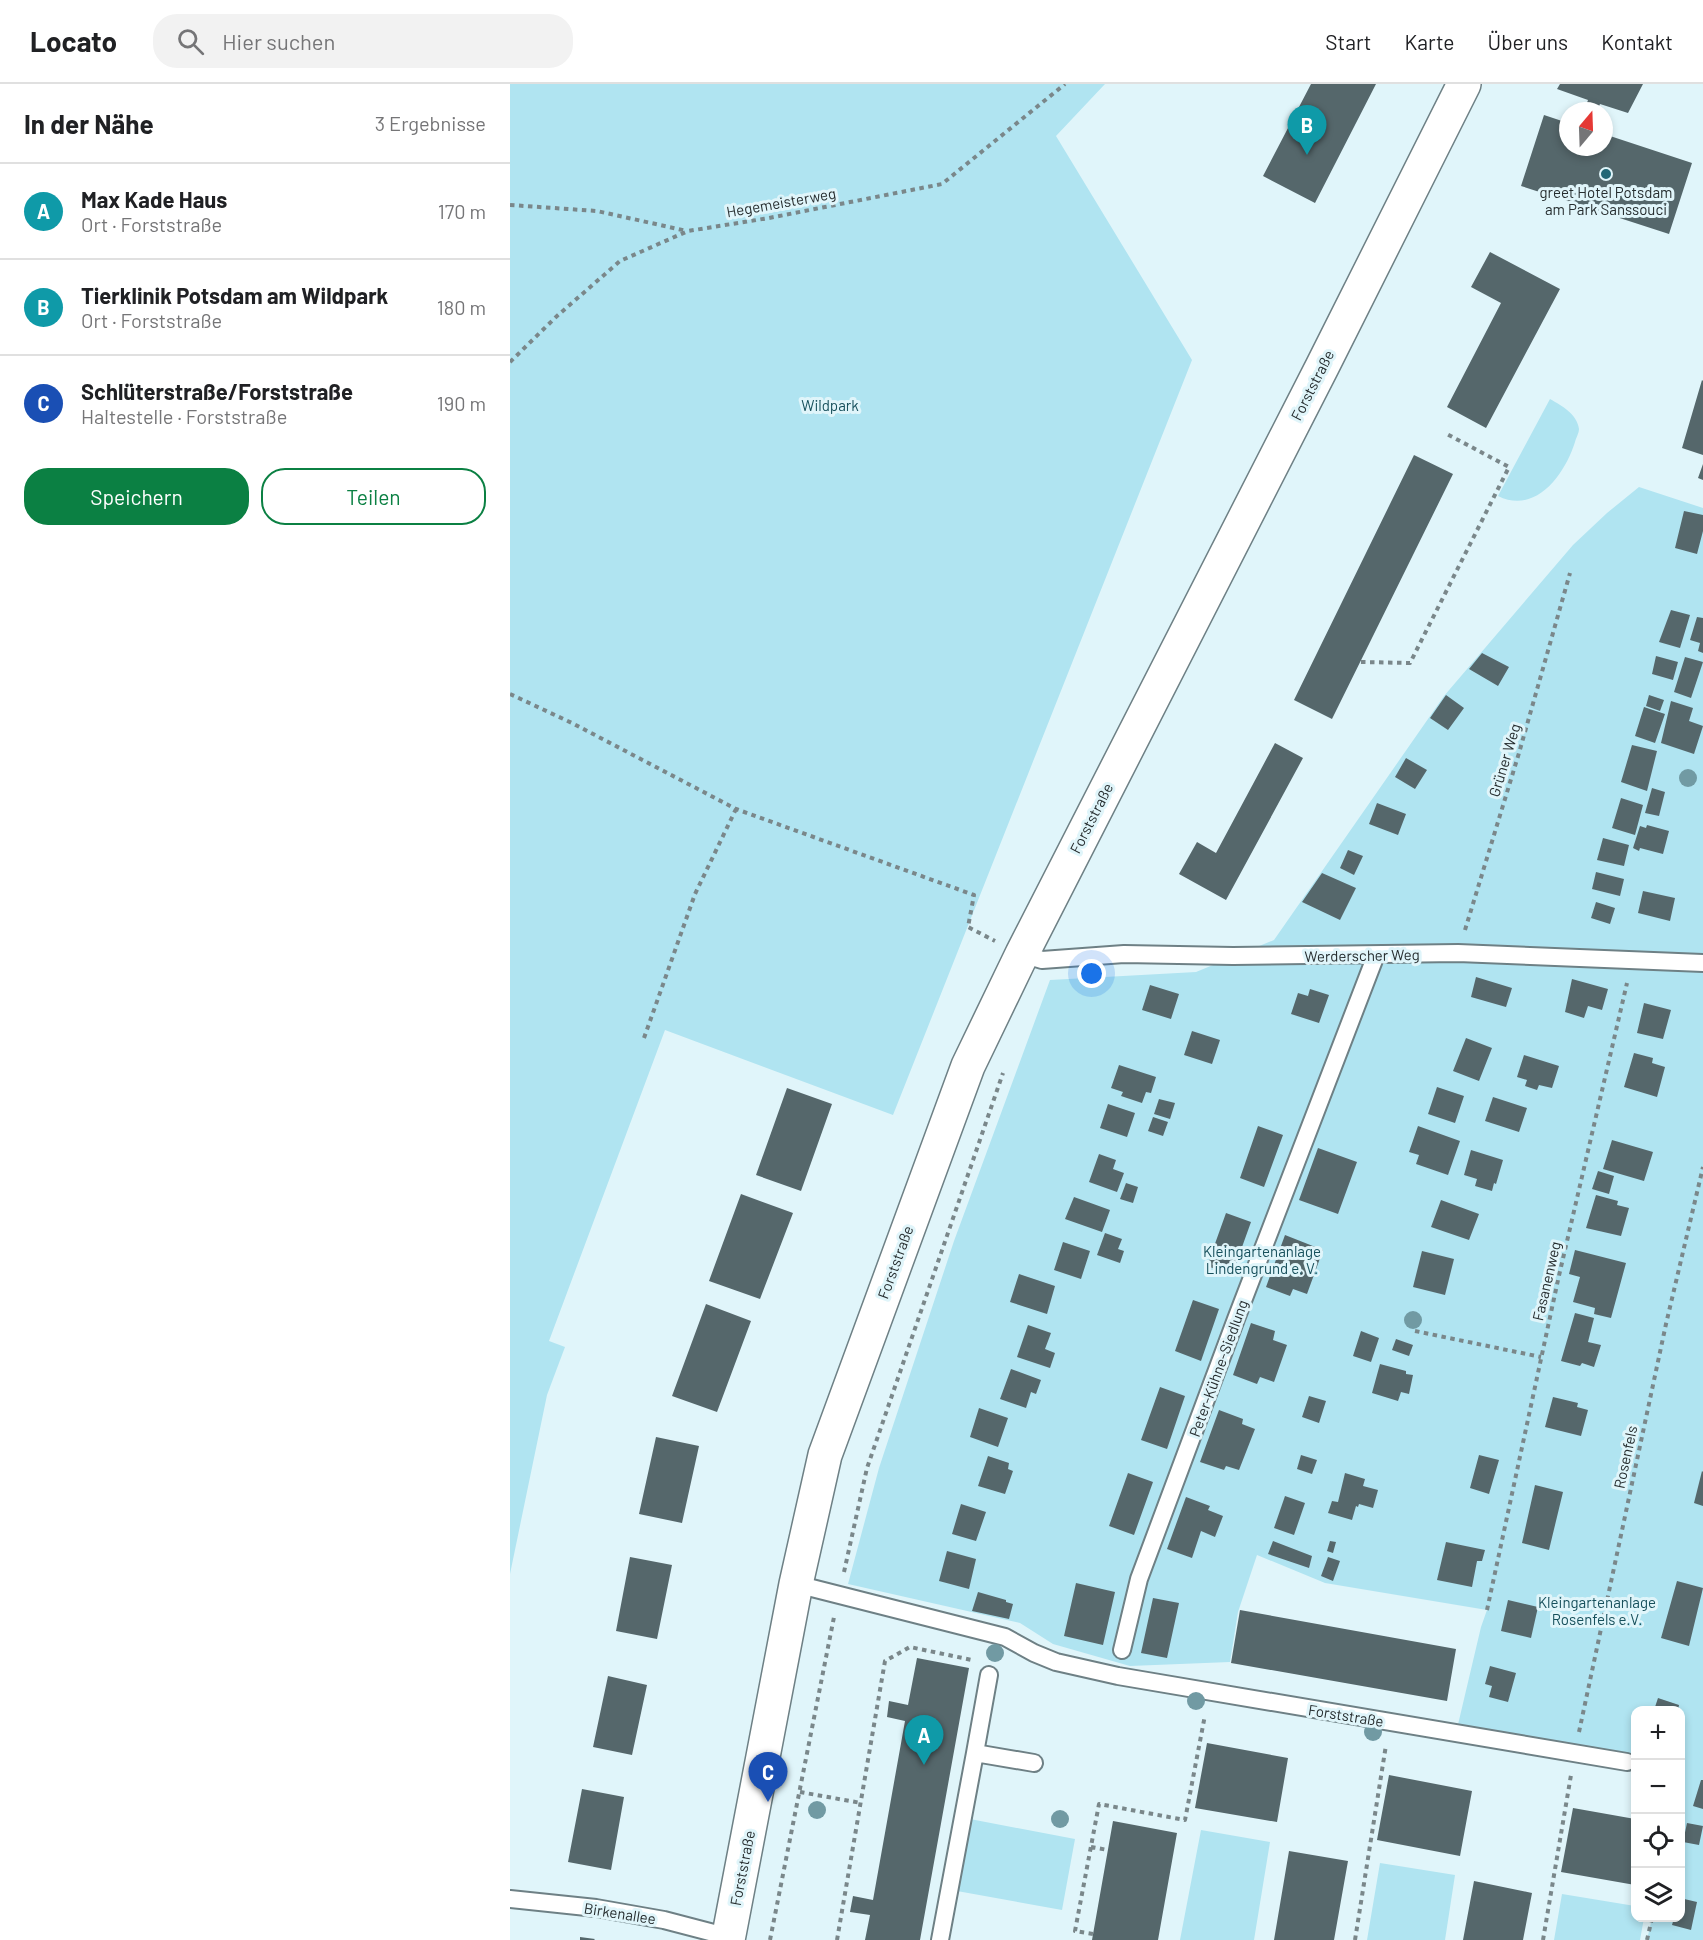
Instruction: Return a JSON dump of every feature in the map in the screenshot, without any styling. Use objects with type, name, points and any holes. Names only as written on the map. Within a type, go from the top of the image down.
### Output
[{"type":"street","name":"Forststraße","points":[[728,1939],[796,1584],[825,1455],[968,1066],[1022,954],[1464,84]]},
{"type":"lane","name":"Werderscher Weg","points":[[1022,954],[1042,960],[1124,954],[1458,953],[1703,963]]},
{"type":"lane","name":"Peter-Kühne-Siedlung","points":[[1120,1663],[1139,1579],[1240,1308],[1376,955]]},
{"type":"lane","name":"Forststraße","points":[[796,1584],[1005,1637],[1056,1662],[1120,1663],[1209,1692],[1628,1762]]},
{"type":"lane","points":[[940,1940],[989,1675]]},
{"type":"lane","points":[[975,1753],[1034,1763]]},
{"type":"lane","name":"Birkenallee","points":[[510,1899],[607,1910],[664,1920],[728,1939]]},
{"type":"path","name":"Hegemeisterweg","points":[[510,362],[557,316],[620,261],[688,231],[769,218],[942,184],[1065,84]]},
{"type":"path","points":[[510,205],[597,211],[688,231]]},
{"type":"path","points":[[1361,662],[1410,663],[1509,467],[1445,433]]},
{"type":"path","name":"Grüner Weg","points":[[1458,953],[1519,753],[1570,573]]},
{"type":"path","points":[[510,694],[572,723],[736,809],[974,895],[968,927],[1022,954]]},
{"type":"path","points":[[644,1038],[695,894],[736,809]]},
{"type":"path","name":"Fasanenweg","points":[[1487,1610],[1541,1357],[1632,959]]},
{"type":"path","points":[[770,1940],[839,1595],[867,1468],[1003,1073]]},
{"type":"path","name":"Rosenfels","points":[[1543,1940],[1575,1753],[1666,1324],[1703,1167]]},
{"type":"path","points":[[1415,1331],[1541,1357]]},
{"type":"path","points":[[837,1940],[885,1661],[910,1647],[991,1664],[989,1675]]},
{"type":"path","points":[[1093,1934],[1075,1931],[1099,1804],[1185,1820],[1209,1692]]},
{"type":"path","points":[[1355,1940],[1390,1722]]},
{"type":"path","points":[[800,1792],[861,1803]]},
{"type":"path","points":[[1091,1847],[1108,1850]]},
{"type":"path","points":[[1647,1940],[1651,1922]]},
{"type":"green space","name":"Wildpark","points":[[510,84],[1105,84],[1056,136],[1192,360],[893,1115],[665,1030],[549,1341],[565,1347],[547,1395],[510,1574]]},
{"type":"green space","points":[[1550,399],[1572,415],[1578,424],[1578,434],[1564,467],[1547,488],[1536,496],[1525,500],[1512,500],[1498,496]]},
{"type":"green space","name":"Kleingartenanlage Lindengrund e. V.","points":[[1639,487],[1703,508],[1703,1940],[1647,1940],[1651,1922],[1685,1922],[1685,1706],[1631,1706],[1631,1762],[1456,1733],[1487,1610],[1325,1583],[1257,1555],[1238,1612],[1230,1662],[1130,1666],[1053,1644],[1020,1623],[848,1584],[879,1468],[954,1241],[1050,980],[1196,972],[1274,940],[1444,696],[1573,545]]},
{"type":"green space","points":[[970,1819],[1075,1839],[1062,1910],[957,1891]]},
{"type":"green space","points":[[1201,1830],[1270,1842],[1254,1940],[1180,1940]]},
{"type":"green space","points":[[1380,1863],[1455,1875],[1445,1940],[1367,1940]]},
{"type":"green space","points":[[1562,1894],[1631,1905],[1631,1922],[1643,1922],[1640,1940],[1554,1940]]},
{"type":"building","points":[[1311,84],[1376,84],[1315,203],[1263,176]]},
{"type":"building","points":[[1560,84],[1643,84],[1628,113],[1613,108],[1613,102],[1587,102],[1588,100],[1557,89]]},
{"type":"building","name":"greet Hotel Potsdam am Park Sanssouci","points":[[1544,115],[1559,120],[1559,156],[1613,156],[1613,137],[1692,163],[1669,234],[1521,186]]},
{"type":"building","points":[[1490,252],[1560,289],[1486,428],[1447,407],[1501,303],[1471,287]]},
{"type":"building","points":[[1703,381],[1703,455],[1682,448]]},
{"type":"building","points":[[1414,455],[1453,474],[1332,719],[1294,700]]},
{"type":"building","points":[[1703,464],[1703,480],[1698,478]]},
{"type":"building","points":[[1684,511],[1703,515],[1703,531],[1697,554],[1675,548]]},
{"type":"building","points":[[1671,610],[1690,615],[1680,648],[1659,642]]},
{"type":"building","points":[[1697,617],[1703,618],[1703,653],[1698,651],[1700,643],[1690,640]]},
{"type":"building","points":[[1482,653],[1509,667],[1498,686],[1469,669]]},
{"type":"building","points":[[1656,656],[1678,662],[1673,680],[1652,674]]},
{"type":"building","points":[[1685,657],[1703,662],[1691,698],[1674,692]]},
{"type":"building","points":[[1446,695],[1464,708],[1448,730],[1430,718]]},
{"type":"building","points":[[1649,695],[1664,700],[1660,711],[1646,706]]},
{"type":"building","points":[[1671,701],[1693,708],[1689,721],[1703,726],[1694,754],[1661,743]]},
{"type":"building","points":[[1644,707],[1665,714],[1655,743],[1635,736]]},
{"type":"building","points":[[1275,743],[1303,758],[1226,900],[1179,874],[1197,842],[1216,853]]},
{"type":"building","points":[[1632,745],[1657,751],[1647,791],[1621,782]]},
{"type":"building","points":[[1406,758],[1427,770],[1415,789],[1395,777]]},
{"type":"building","points":[[1652,788],[1665,792],[1659,816],[1645,813]]},
{"type":"building","points":[[1621,798],[1643,805],[1635,835],[1612,828]]},
{"type":"building","points":[[1377,803],[1406,814],[1398,835],[1369,824]]},
{"type":"building","points":[[1647,825],[1669,831],[1663,854],[1633,848],[1640,826],[1646,828]]},
{"type":"building","points":[[1603,838],[1629,845],[1624,866],[1597,860]]},
{"type":"building","points":[[1348,850],[1363,856],[1354,875],[1340,868]]},
{"type":"building","points":[[1596,872],[1624,879],[1620,896],[1592,889]]},
{"type":"building","points":[[1322,873],[1356,888],[1340,920],[1302,902]]},
{"type":"building","points":[[1643,891],[1675,898],[1670,921],[1638,913]]},
{"type":"building","points":[[1596,902],[1615,908],[1610,924],[1591,918]]},
{"type":"building","points":[[1476,977],[1512,988],[1506,1007],[1471,997]]},
{"type":"building","points":[[1572,979],[1608,989],[1602,1010],[1588,1006],[1584,1018],[1565,1012]]},
{"type":"building","points":[[1150,985],[1179,994],[1171,1019],[1142,1010]]},
{"type":"building","points":[[1310,989],[1329,995],[1319,1023],[1291,1014],[1298,993],[1308,996]]},
{"type":"building","points":[[1644,1003],[1671,1010],[1663,1039],[1637,1033]]},
{"type":"building","points":[[1192,1031],[1220,1040],[1212,1064],[1184,1055]]},
{"type":"building","points":[[1466,1038],[1492,1048],[1479,1081],[1453,1071]]},
{"type":"building","points":[[1634,1053],[1653,1058],[1652,1063],[1665,1067],[1657,1097],[1624,1087]]},
{"type":"building","points":[[1524,1055],[1559,1066],[1552,1088],[1539,1085],[1537,1090],[1525,1086],[1527,1080],[1517,1077]]},
{"type":"building","points":[[1119,1065],[1156,1077],[1151,1093],[1146,1092],[1142,1103],[1121,1096],[1123,1092],[1111,1088]]},
{"type":"building","points":[[1437,1087],[1464,1096],[1455,1123],[1428,1114]]},
{"type":"building","points":[[787,1088],[832,1104],[801,1191],[756,1175]]},
{"type":"building","points":[[1493,1097],[1527,1108],[1519,1132],[1485,1121]]},
{"type":"building","points":[[1159,1099],[1175,1103],[1170,1119],[1154,1114]]},
{"type":"building","points":[[1108,1104],[1135,1113],[1127,1137],[1100,1128]]},
{"type":"building","points":[[1153,1117],[1168,1122],[1163,1136],[1148,1131]]},
{"type":"building","points":[[1258,1126],[1283,1135],[1264,1187],[1240,1178]]},
{"type":"building","points":[[1418,1126],[1460,1141],[1448,1175],[1416,1164],[1419,1155],[1409,1152]]},
{"type":"building","points":[[1612,1140],[1653,1152],[1644,1181],[1603,1169]]},
{"type":"building","points":[[1318,1148],[1357,1162],[1338,1214],[1299,1200]]},
{"type":"building","points":[[1471,1150],[1503,1160],[1492,1191],[1475,1186],[1477,1179],[1464,1175]]},
{"type":"building","points":[[1099,1154],[1116,1160],[1113,1169],[1124,1173],[1117,1192],[1089,1182]]},
{"type":"building","points":[[1598,1171],[1614,1176],[1609,1194],[1592,1189]]},
{"type":"building","points":[[1126,1183],[1138,1187],[1133,1203],[1120,1199]]},
{"type":"building","points":[[741,1194],[793,1213],[760,1299],[709,1281]]},
{"type":"building","points":[[1596,1195],[1618,1201],[1617,1205],[1629,1208],[1621,1236],[1586,1228]]},
{"type":"building","points":[[1074,1197],[1110,1210],[1102,1232],[1065,1219]]},
{"type":"building","points":[[1441,1200],[1479,1214],[1469,1240],[1431,1227]]},
{"type":"building","points":[[1226,1213],[1251,1222],[1232,1275],[1207,1266]]},
{"type":"building","points":[[1105,1233],[1122,1239],[1118,1249],[1124,1251],[1120,1263],[1097,1255]]},
{"type":"building","points":[[1285,1235],[1323,1250],[1307,1294],[1293,1289],[1290,1296],[1266,1287]]},
{"type":"building","points":[[1063,1242],[1090,1251],[1081,1279],[1054,1270]]},
{"type":"building","points":[[1575,1250],[1626,1263],[1611,1318],[1594,1314],[1595,1308],[1573,1302],[1580,1277],[1569,1274]]},
{"type":"building","points":[[1422,1251],[1454,1259],[1445,1295],[1413,1287]]},
{"type":"building","points":[[1019,1274],[1055,1286],[1047,1314],[1010,1302]]},
{"type":"building","points":[[1193,1300],[1219,1309],[1201,1361],[1175,1351]]},
{"type":"building","points":[[706,1304],[751,1321],[717,1412],[672,1396]]},
{"type":"building","points":[[1575,1313],[1594,1318],[1588,1342],[1601,1345],[1594,1367],[1561,1361]]},
{"type":"building","points":[[1251,1323],[1275,1331],[1273,1340],[1287,1345],[1274,1382],[1260,1377],[1257,1384],[1233,1375]]},
{"type":"building","points":[[1028,1325],[1051,1333],[1045,1349],[1055,1353],[1050,1368],[1017,1357]]},
{"type":"building","points":[[1361,1331],[1379,1338],[1371,1362],[1353,1356]]},
{"type":"building","points":[[1396,1339],[1413,1345],[1409,1356],[1392,1350]]},
{"type":"building","points":[[1380,1364],[1413,1375],[1409,1394],[1401,1392],[1398,1401],[1372,1393]]},
{"type":"building","points":[[1011,1369],[1041,1380],[1036,1394],[1031,1392],[1026,1408],[1000,1399]]},
{"type":"building","points":[[1160,1387],[1185,1396],[1167,1449],[1141,1440]]},
{"type":"building","points":[[1309,1396],[1326,1401],[1319,1423],[1302,1417]]},
{"type":"building","points":[[1553,1397],[1578,1403],[1577,1407],[1588,1410],[1581,1436],[1545,1427]]},
{"type":"building","points":[[979,1408],[1008,1418],[998,1447],[970,1437]]},
{"type":"building","points":[[1219,1410],[1243,1419],[1242,1424],[1255,1429],[1239,1470],[1226,1466],[1224,1470],[1200,1462]]},
{"type":"building","points":[[656,1437],[699,1446],[682,1523],[639,1514]]},
{"type":"building","points":[[1301,1455],[1317,1460],[1312,1474],[1297,1469]]},
{"type":"building","points":[[1479,1455],[1499,1460],[1489,1494],[1470,1488]]},
{"type":"building","points":[[988,1456],[1009,1463],[1008,1469],[1013,1471],[1005,1494],[978,1486]]},
{"type":"building","points":[[1703,1472],[1703,1506],[1694,1503]]},
{"type":"building","points":[[1128,1473],[1153,1482],[1134,1535],[1109,1526]]},
{"type":"building","points":[[1345,1473],[1365,1479],[1363,1486],[1378,1490],[1373,1508],[1359,1504],[1358,1507],[1356,1506],[1352,1520],[1328,1513],[1332,1501],[1338,1502]]},
{"type":"building","points":[[1535,1485],[1563,1492],[1549,1550],[1522,1543]]},
{"type":"building","points":[[1285,1496],[1305,1503],[1294,1535],[1274,1528]]},
{"type":"building","points":[[1186,1497],[1210,1506],[1208,1510],[1223,1516],[1215,1537],[1201,1531],[1192,1558],[1167,1549]]},
{"type":"building","points":[[961,1504],[986,1512],[976,1541],[952,1534]]},
{"type":"building","points":[[1273,1541],[1312,1556],[1309,1568],[1268,1554]]},
{"type":"building","points":[[1330,1541],[1336,1542],[1333,1553],[1327,1551]]},
{"type":"building","points":[[1446,1542],[1485,1550],[1482,1561],[1477,1561],[1472,1587],[1437,1580]]},
{"type":"building","points":[[947,1551],[976,1559],[969,1589],[939,1581]]},
{"type":"building","points":[[630,1557],[672,1565],[657,1639],[616,1631]]},
{"type":"building","points":[[1328,1557],[1340,1561],[1333,1581],[1321,1576]]},
{"type":"building","points":[[1677,1581],[1703,1588],[1689,1646],[1661,1638]]},
{"type":"building","points":[[1076,1583],[1115,1592],[1103,1645],[1064,1636]]},
{"type":"building","points":[[978,1592],[1013,1604],[1009,1619],[972,1611]]},
{"type":"building","points":[[1153,1598],[1179,1603],[1167,1658],[1141,1653]]},
{"type":"building","points":[[1508,1600],[1538,1607],[1531,1638],[1501,1631]]},
{"type":"building","points":[[1240,1610],[1456,1649],[1447,1701],[1231,1663]]},
{"type":"building","points":[[917,1658],[969,1668],[920,1940],[865,1940],[870,1915],[850,1912],[853,1896],[873,1900],[905,1721],[887,1717],[889,1701],[908,1705]]},
{"type":"building","points":[[1490,1666],[1516,1673],[1508,1702],[1489,1697],[1492,1686],[1485,1684]]},
{"type":"building","points":[[608,1676],[647,1685],[632,1755],[593,1747]]},
{"type":"building","points":[[1658,1698],[1679,1705],[1679,1706],[1655,1706]]},
{"type":"building","points":[[1207,1743],[1288,1758],[1277,1822],[1195,1808]]},
{"type":"building","points":[[1389,1775],[1472,1791],[1460,1856],[1377,1840]]},
{"type":"building","points":[[1701,1780],[1703,1780],[1703,1809],[1693,1806]]},
{"type":"building","points":[[582,1789],[624,1797],[611,1870],[568,1862]]},
{"type":"building","points":[[1573,1808],[1631,1818],[1631,1884],[1561,1872]]},
{"type":"building","points":[[1113,1821],[1177,1833],[1158,1940],[1092,1940]]},
{"type":"building","points":[[1687,1823],[1703,1826],[1699,1845],[1685,1842]]},
{"type":"building","points":[[1289,1851],[1348,1861],[1334,1940],[1274,1940]]},
{"type":"building","points":[[1474,1881],[1532,1893],[1523,1940],[1463,1940]]},
{"type":"building","points":[[1685,1899],[1697,1902],[1691,1930],[1672,1925],[1673,1922],[1685,1922]]},
{"type":"building","points":[[580,1937],[595,1939],[580,1940]]},
{"type":"place","name":"Tierklinik Potsdam am Wildpark","points":[[1307,155]]},
{"type":"place","name":"greet Hotel Potsdam am Park Sanssouci","points":[[1606,174]]},
{"type":"place","name":"Max Kade Haus","points":[[924,1765]]},
{"type":"place","name":"Schlüterstraße/Forststraße","points":[[768,1802]]},
{"type":"park label","name":"Kleingartenanlage Rosenfels e.V.","points":[[1597,1610]]}]
